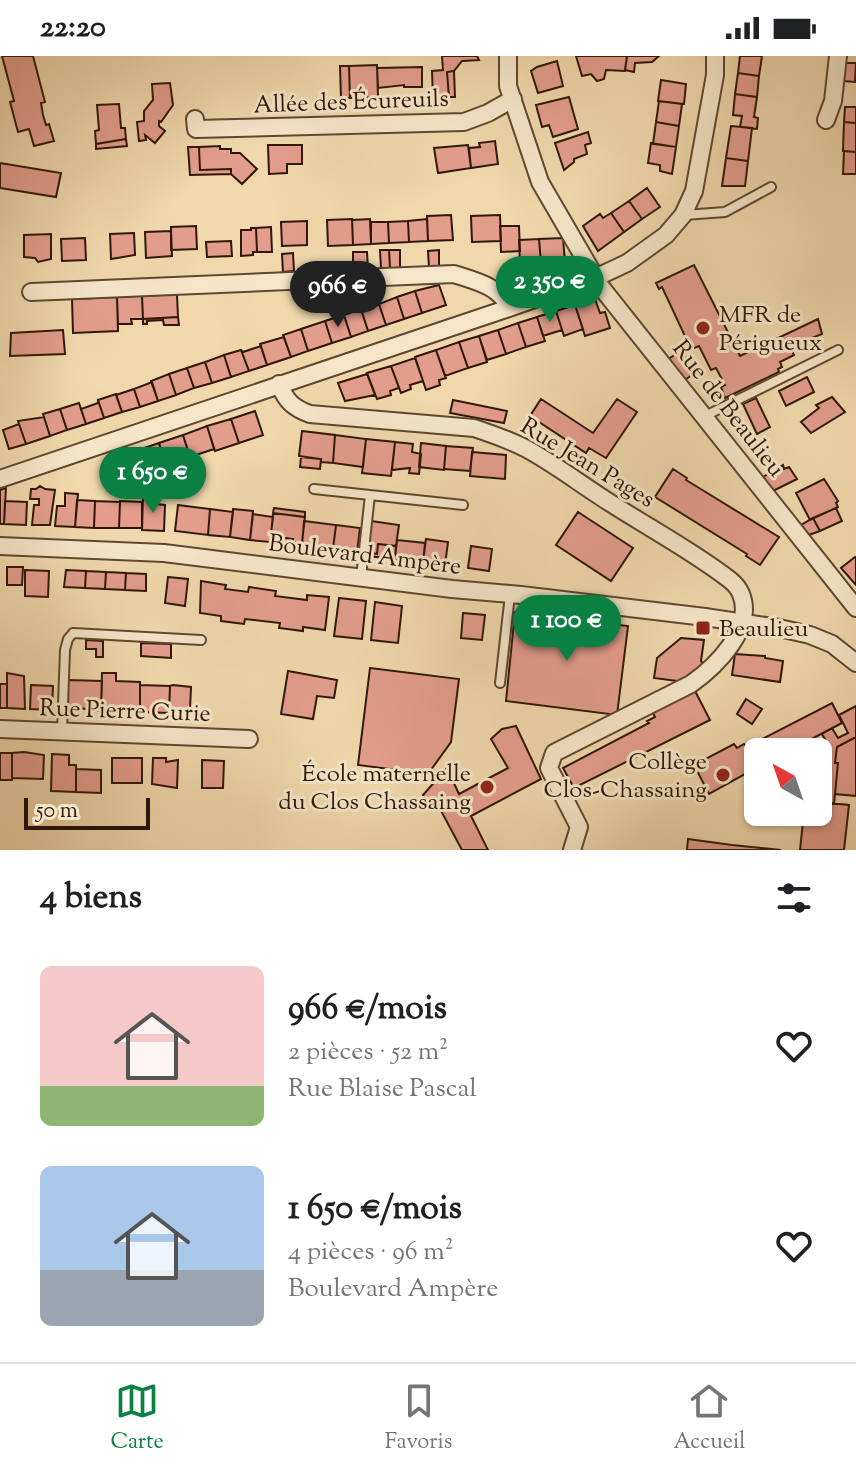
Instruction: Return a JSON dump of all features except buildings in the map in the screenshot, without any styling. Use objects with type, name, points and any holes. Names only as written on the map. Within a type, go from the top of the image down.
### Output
[{"type":"street","name":"Rue de Beaulieu","points":[[508,56],[506,80],[545,193],[595,278],[856,608]]},
{"type":"street","points":[[0,479],[595,278],[649,250],[683,215],[694,191],[715,75],[715,56]]},
{"type":"street","points":[[826,120],[833,101],[838,56]]},
{"type":"street","name":"Allée des Écureuils","points":[[195,119],[196,129],[464,122],[513,99]]},
{"type":"street","points":[[31,292],[454,274],[496,290],[505,298],[509,308]]},
{"type":"street","name":"Rue Jean Pages","points":[[279,384],[285,398],[296,409],[310,414],[474,428],[528,450],[733,583],[743,598],[740,623]]},
{"type":"street","name":"Boulevard Ampère","points":[[0,546],[164,553],[740,623],[810,635],[832,644],[856,663]]},
{"type":"street","points":[[572,850],[579,827],[549,768],[554,753],[691,684],[721,660],[740,623]]},
{"type":"street","name":"Rue Pierre Curie","points":[[0,729],[249,739]]},
{"type":"lane","points":[[683,215],[725,212],[771,187]]},
{"type":"lane","points":[[705,416],[838,350]]},
{"type":"lane","points":[[314,489],[463,505]]},
{"type":"lane","points":[[361,577],[370,495]]},
{"type":"lane","points":[[500,683],[510,595]]},
{"type":"lane","points":[[62,732],[65,650],[73,633],[201,640]]},
{"type":"place","name":"MFR de Périgueux","points":[[703,328]]},
{"type":"place","name":"Beaulieu","points":[[703,628]]},
{"type":"place","name":"Collège Clos-Chassaing","points":[[723,775]]},
{"type":"place","name":"École maternelle du Clos Chassaing","points":[[487,787]]}]
